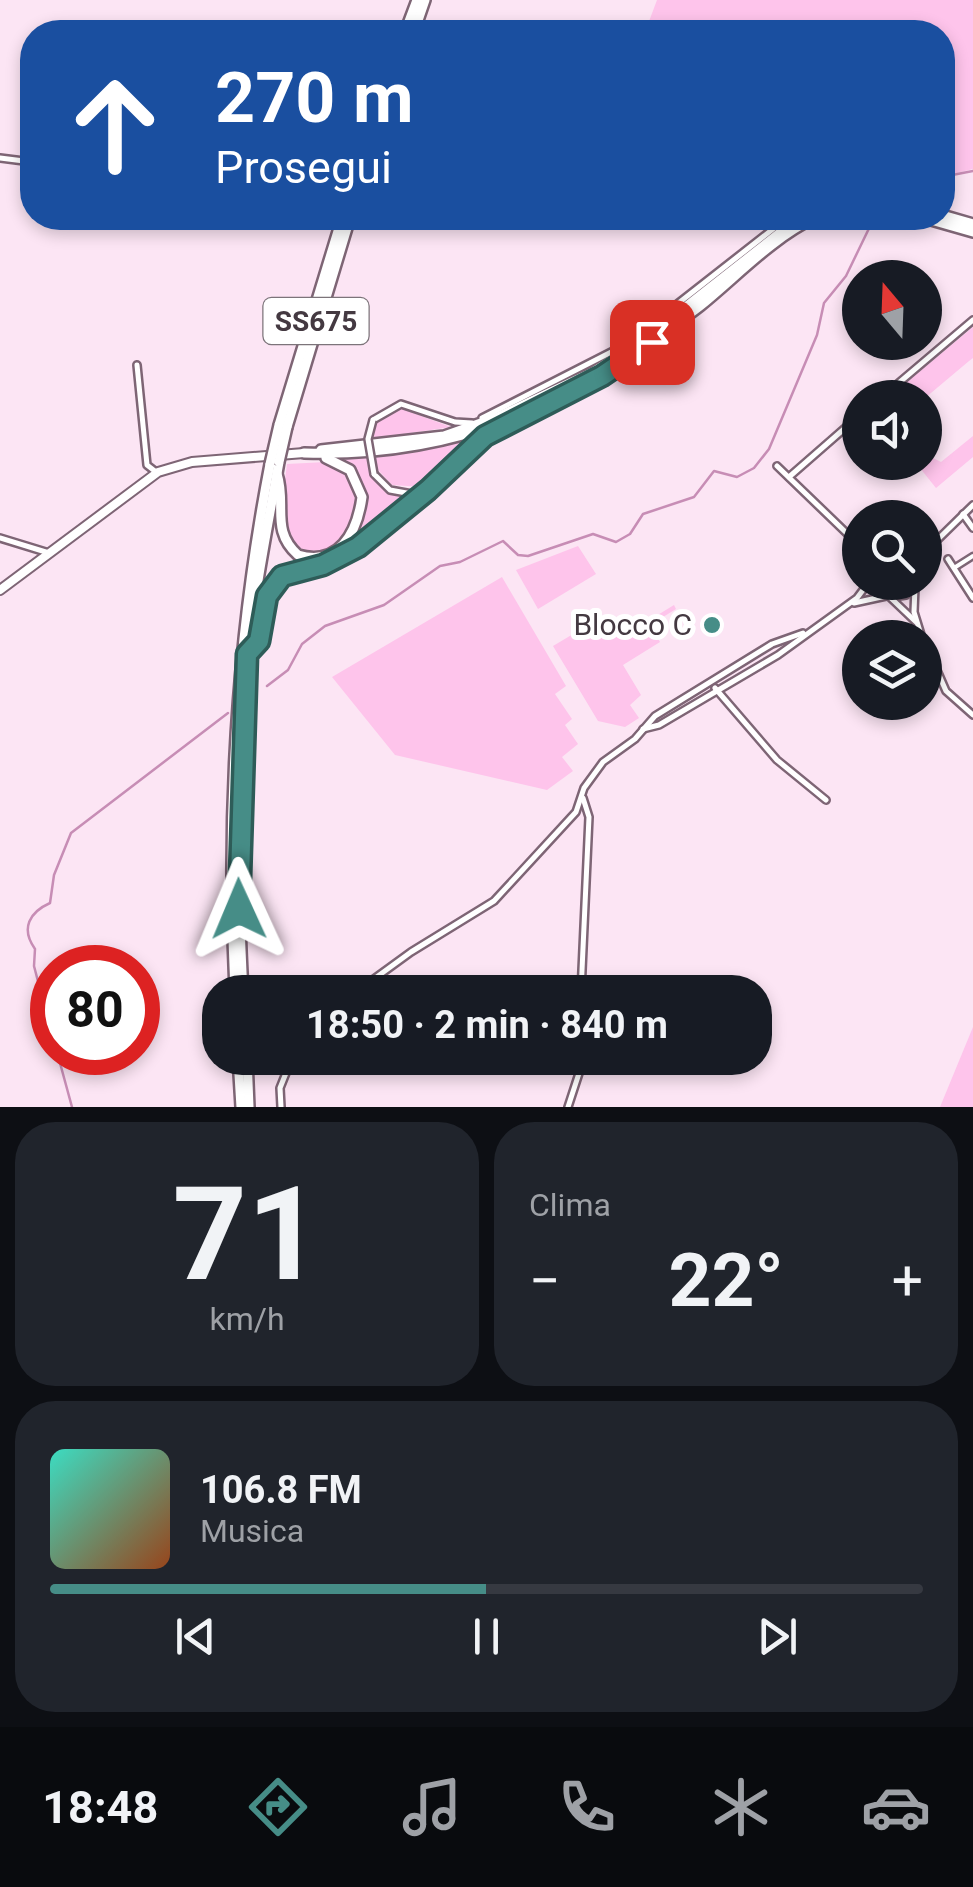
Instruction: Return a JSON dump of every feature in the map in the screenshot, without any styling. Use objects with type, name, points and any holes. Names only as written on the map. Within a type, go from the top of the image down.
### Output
[{"type":"highway","name":"SS675","points":[[234,975],[230,848],[242,622],[283,426],[339,230]]},
{"type":"highway","name":"SS675","points":[[283,426],[346,230]]},
{"type":"highway","points":[[304,453],[432,438],[498,417],[620,356],[783,230]]},
{"type":"highway","points":[[247,654],[259,641],[267,596],[282,576],[338,559],[428,490],[485,436],[629,360],[798,230]]},
{"type":"highway","points":[[304,453],[426,448],[516,417]]},
{"type":"highway","points":[[432,438],[473,422]]},
{"type":"highway","points":[[275,466],[282,491],[279,529],[288,546],[311,558],[336,553],[356,522],[360,488],[342,464],[304,453]]},
{"type":"highway","name":"SS675","points":[[242,975],[238,846],[247,654],[275,466]]},
{"type":"highway","points":[[412,494],[428,490]]},
{"type":"highway","points":[[239,1075],[241,1107]]},
{"type":"highway","points":[[247,1075],[249,1107]]},
{"type":"main road","points":[[0,590],[158,472],[192,462],[304,453]]},
{"type":"street","points":[[412,494],[390,490],[374,474],[368,438],[373,420],[400,404],[455,422],[473,422],[625,345],[772,230]]},
{"type":"street","points":[[902,380],[973,320]]},
{"type":"street","points":[[137,365],[147,465],[158,472]]},
{"type":"street","points":[[789,476],[842,430]]},
{"type":"street","points":[[778,466],[842,529]]},
{"type":"street","points":[[942,534],[973,505]]},
{"type":"street","points":[[963,514],[973,528]]},
{"type":"street","points":[[0,538],[50,553]]},
{"type":"street","points":[[954,568],[973,556]]},
{"type":"street","points":[[948,559],[973,598]]},
{"type":"street","points":[[641,730],[659,725],[715,688],[778,654],[853,600]]},
{"type":"street","points":[[847,606],[872,600]]},
{"type":"street","points":[[892,600],[914,620]]},
{"type":"street","points":[[582,975],[589,817],[584,788],[603,762],[641,730],[772,644],[804,634]]},
{"type":"street","points":[[942,682],[946,691],[973,715]]},
{"type":"street","points":[[715,688],[777,760],[826,800]]},
{"type":"street","points":[[379,975],[494,901],[583,797]]},
{"type":"street","points":[[281,1107],[280,1088],[285,1075]]},
{"type":"street","points":[[568,1107],[578,1075]]},
{"type":"shaded area","points":[[657,0],[973,0],[973,169],[955,174],[955,20],[650,20]]},
{"type":"shaded area","points":[[973,327],[973,358],[942,384],[942,380],[909,380],[933,360],[942,360],[942,353]]},
{"type":"shaded area","points":[[397,407],[451,427],[370,439],[375,422]]},
{"type":"shaded area","points":[[973,436],[973,457],[936,488],[930,480],[942,480],[942,461]]},
{"type":"shaded area","points":[[470,440],[422,487],[392,485],[378,470],[370,474],[388,493],[413,498],[349,547],[364,492],[355,472],[339,457],[417,452]]},
{"type":"shaded area","points":[[326,462],[338,469],[352,487],[352,520],[341,544],[319,552],[303,551],[292,545],[283,518],[287,464]]},
{"type":"shaded area","points":[[578,546],[596,574],[538,609],[516,570]]},
{"type":"shaded area","points":[[502,577],[566,686],[555,694],[572,719],[565,725],[578,744],[562,757],[573,771],[547,790],[395,755],[332,677]]},
{"type":"shaded area","points":[[674,605],[676,609],[650,625],[660,642],[623,665],[641,695],[630,705],[639,718],[625,727],[598,721],[553,646],[595,621],[625,635]]},
{"type":"shaded area","points":[[973,1027],[973,1107],[940,1107]]},
{"type":"waterway","points":[[955,174],[973,171]]},
{"type":"waterway","points":[[267,686],[288,670],[302,644],[325,626],[384,605],[440,566],[460,562],[503,541],[518,555],[528,556],[593,534],[616,542],[630,534],[643,514],[694,497],[714,471],[737,477],[754,468],[769,449],[817,335],[824,303],[846,276],[868,230]]},
{"type":"waterway","points":[[33,945],[28,934],[29,921],[50,903],[54,875],[71,833],[228,713]]},
{"type":"waterway","points":[[63,1075],[72,1107]]},
{"type":"place","name":"Blocco C","points":[[712,625]]},
{"type":"route","points":[[239,909],[247,654],[259,641],[267,596],[273,585],[282,576],[323,565],[358,547],[428,490],[485,436],[602,376],[652,342]]}]
